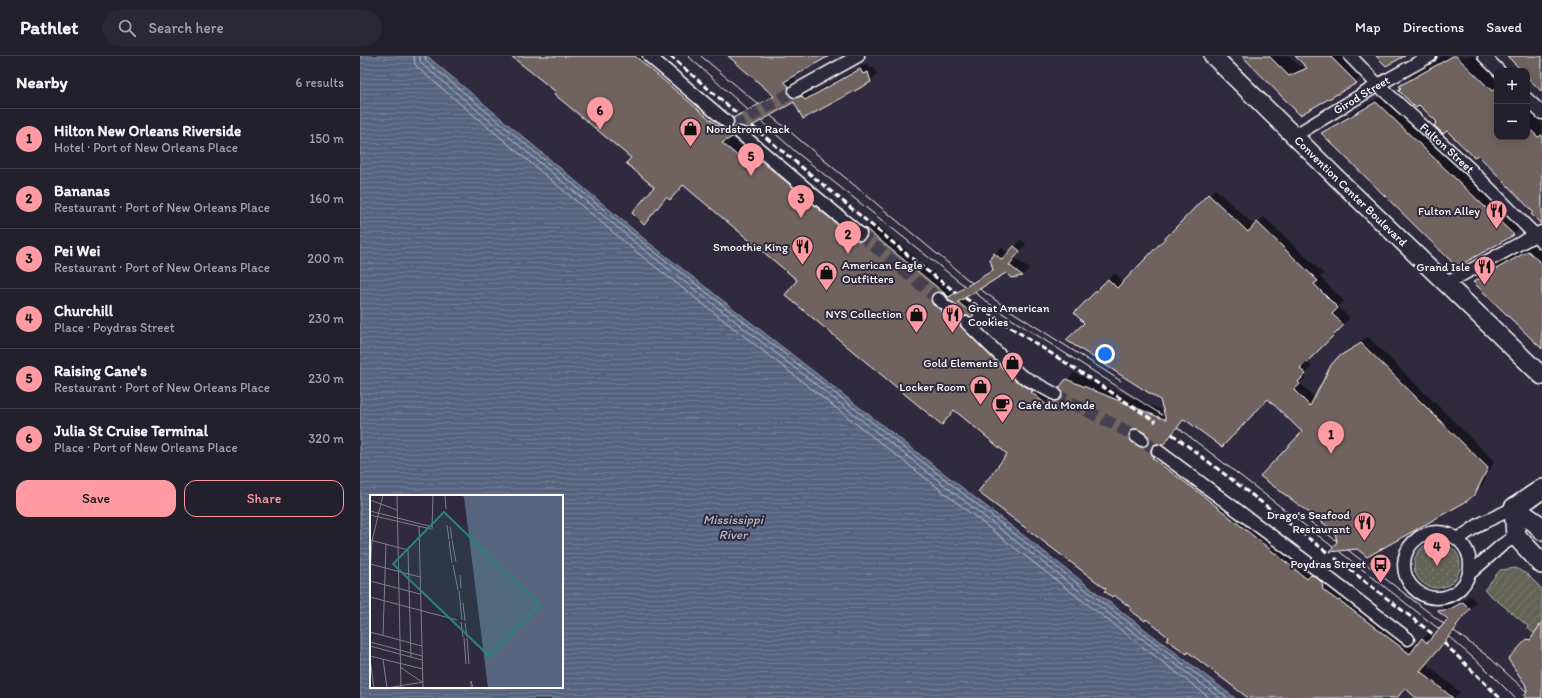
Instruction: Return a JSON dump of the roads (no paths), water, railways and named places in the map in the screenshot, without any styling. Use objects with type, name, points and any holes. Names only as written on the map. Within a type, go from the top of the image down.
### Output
[{"type":"main road","points":[[1514,508],[1542,489]]},
{"type":"main road","points":[[1514,508],[1540,524]]},
{"type":"main road","points":[[1514,508],[1516,536],[1542,564]]},
{"type":"main road","points":[[1516,536],[1540,524]]},
{"type":"street","points":[[649,56],[727,122]]},
{"type":"street","points":[[795,91],[858,56]]},
{"type":"street","name":"Convention Center Boulevard","points":[[1212,56],[1542,376]]},
{"type":"street","name":"Fulton Street","points":[[1350,56],[1378,85],[1469,168],[1540,236]]},
{"type":"street","name":"Girod Street","points":[[1294,136],[1378,85],[1430,56]]},
{"type":"street","points":[[1484,56],[1496,68]]},
{"type":"street","points":[[1530,102],[1542,113]]},
{"type":"street","points":[[740,133],[860,234]]},
{"type":"street","points":[[1447,284],[1540,236]]},
{"type":"street","points":[[967,323],[1020,375],[1055,394]]},
{"type":"street","points":[[1158,451],[1408,639]]},
{"type":"street","points":[[1458,539],[1480,524],[1514,508]]},
{"type":"street","points":[[1444,532],[1458,539],[1469,554],[1469,574],[1460,588],[1453,593],[1445,597],[1436,598],[1427,596],[1418,592],[1407,578],[1405,559],[1408,550],[1420,537],[1432,533],[1444,532]]},
{"type":"street","points":[[1469,574],[1502,545],[1516,536]]},
{"type":"water","name":"Mississippi River","points":[[360,56],[427,56],[648,242],[1088,586],[1235,698],[360,698]]},
{"type":"tunnel","points":[[733,126],[795,91]]},
{"type":"tunnel","points":[[860,234],[938,299]]},
{"type":"tunnel","points":[[950,309],[967,323]]},
{"type":"tunnel","points":[[1055,394],[1136,436]]},
{"type":"tunnel","points":[[1142,440],[1158,451]]},
{"type":"tram line","points":[[688,56],[748,110]]},
{"type":"tram line","points":[[701,56],[758,104]]},
{"type":"tram line","points":[[771,116],[972,283]]},
{"type":"tram line","points":[[761,121],[796,152],[966,287]]},
{"type":"tram line","points":[[980,289],[1008,309],[1121,381]]},
{"type":"tram line","points":[[974,292],[1002,313],[1162,415]]},
{"type":"tram line","points":[[1177,427],[1333,547]]},
{"type":"tram line","points":[[1309,521],[1337,541]]},
{"type":"tram line","points":[[1348,550],[1444,624]]},
{"type":"tram line","points":[[1340,552],[1439,629]]},
{"type":"tram line","points":[[1454,631],[1490,658],[1526,691]]},
{"type":"tram line","points":[[1449,637],[1485,668],[1515,698]]},
{"type":"railway","points":[[670,56],[739,115]]},
{"type":"railway","points":[[752,126],[926,270],[957,293]]},
{"type":"railway","points":[[965,298],[1156,422]]},
{"type":"railway","points":[[1172,434],[1328,553]]},
{"type":"railway","points":[[1335,558],[1434,635]]},
{"type":"railway","points":[[1444,643],[1500,698]]},
{"type":"place","name":"Julia St Cruise Terminal","points":[[600,130]]},
{"type":"place","name":"Nordstrom Rack","points":[[691,148]]},
{"type":"place","name":"Raising Cane's","points":[[751,176]]},
{"type":"place","name":"Pei Wei","points":[[801,218]]},
{"type":"place","name":"Fulton Alley","points":[[1496,230]]},
{"type":"place","name":"Bananas","points":[[848,254]]},
{"type":"place","name":"Smoothie King","points":[[803,266]]},
{"type":"place","name":"Grand Isle","points":[[1485,286]]},
{"type":"place","name":"American Eagle Outfitters","points":[[827,292]]},
{"type":"place","name":"NYS Collection","points":[[917,334]]},
{"type":"place","name":"Great American Cookies","points":[[953,334]]},
{"type":"place","name":"Gold Elements","points":[[1013,382]]},
{"type":"place","name":"Locker Room","points":[[981,406]]},
{"type":"place","name":"Café du Monde","points":[[1002,424]]},
{"type":"place","name":"Hilton New Orleans Riverside","points":[[1331,454]]},
{"type":"place","name":"Drago's Seafood Restaurant","points":[[1365,542]]},
{"type":"place","name":"Churchill","points":[[1437,566]]},
{"type":"place","name":"Poydras Street","points":[[1381,584]]}]
